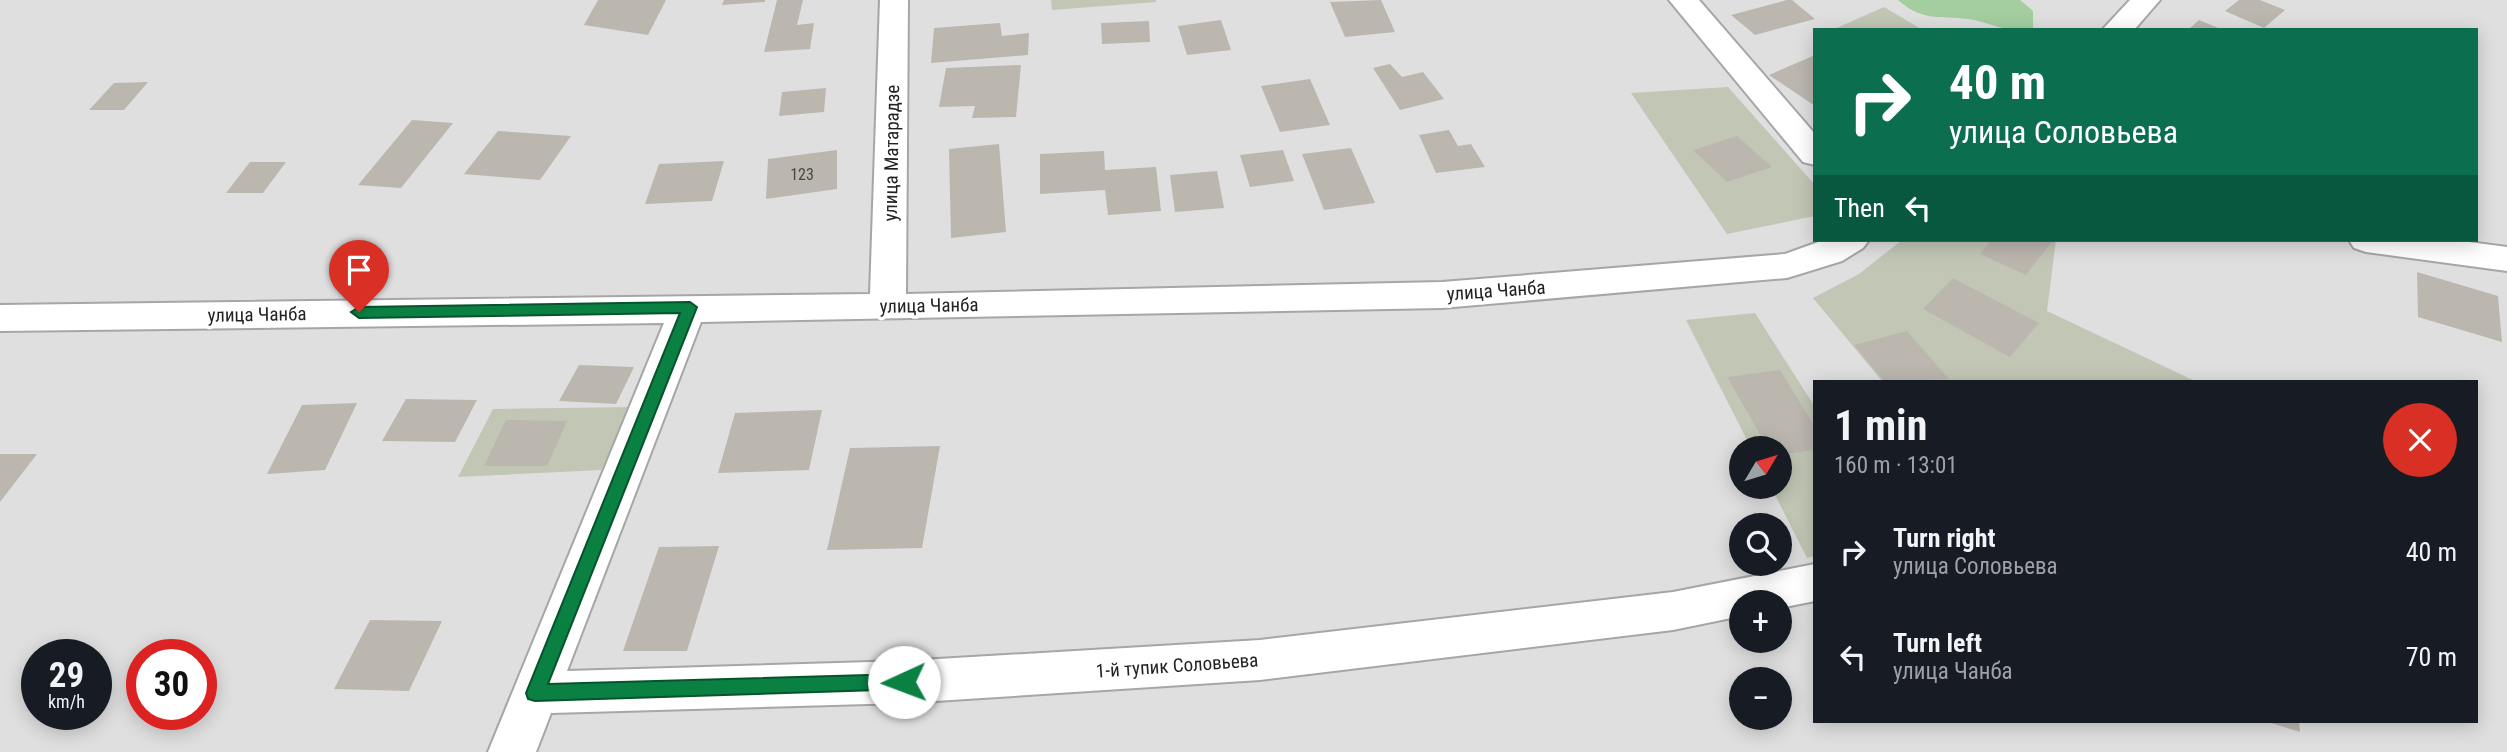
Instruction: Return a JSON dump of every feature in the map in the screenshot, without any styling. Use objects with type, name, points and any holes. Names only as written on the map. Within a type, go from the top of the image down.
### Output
[{"type":"street","name":"улица Матарадзе","points":[[888,307],[894,0]]},
{"type":"street","points":[[1683,0],[1813,153]]},
{"type":"street","points":[[2120,28],[2146,0]]},
{"type":"street","name":"улица Чанба","points":[[0,318],[690,307],[888,307],[1442,295],[1787,266],[1830,252],[1848,242]]},
{"type":"street","points":[[2381,242],[2507,259]]},
{"type":"street","points":[[512,752],[690,307]]},
{"type":"street","name":"1-й тупик Соловьева","points":[[535,693],[904,682],[1260,660],[1673,611],[1813,582]]},
{"type":"shaded area","points":[[0,0],[2507,0],[2507,752],[0,752]]},
{"type":"shaded area","points":[[1051,0],[1156,0],[1156,2],[1052,10]]},
{"type":"shaded area","points":[[1884,7],[1920,28],[1837,28]]},
{"type":"shaded area","points":[[1728,87],[1813,183],[1813,216],[1727,234],[1631,93]]},
{"type":"shaded area","points":[[1899,242],[2056,242],[2047,311],[2193,380],[1881,380],[1813,298],[1859,274]]},
{"type":"shaded area","points":[[1755,313],[1813,404],[1813,556],[1807,558],[1792,528],[1792,513],[1784,513],[1777,499],[1792,499],[1792,436],[1745,436],[1686,320]]},
{"type":"shaded area","points":[[632,407],[601,470],[458,477],[493,409]]},
{"type":"green space","points":[[1898,0],[2020,0],[2033,11],[2033,28],[2005,28],[1963,18],[1935,17],[1908,8]]},
{"type":"building","points":[[598,0],[666,0],[648,35],[584,25]]},
{"type":"building","points":[[724,0],[765,0],[765,2],[722,5]]},
{"type":"building","points":[[777,0],[803,0],[797,25],[814,23],[810,49],[764,52]]},
{"type":"building","points":[[1381,0],[1395,32],[1345,37],[1330,2]]},
{"type":"building","points":[[1792,0],[1815,19],[1755,35],[1731,15]]},
{"type":"building","points":[[2239,0],[2260,0],[2285,10],[2264,28],[2225,11]]},
{"type":"building","points":[[1221,20],[1231,50],[1187,55],[1178,26]]},
{"type":"building","points":[[2199,20],[2218,28],[2190,28]]},
{"type":"building","points":[[1149,21],[1150,42],[1102,44],[1101,23]]},
{"type":"building","points":[[1000,23],[1002,36],[1029,33],[1028,55],[931,63],[934,28]]},
{"type":"building","points":[[1813,56],[1813,105],[1769,75]]},
{"type":"building","points":[[1390,64],[1402,77],[1423,72],[1444,99],[1400,110],[1373,68]]},
{"type":"building","points":[[1021,65],[1016,117],[972,118],[975,106],[939,107],[946,68]]},
{"type":"building","points":[[1310,79],[1330,125],[1280,132],[1261,86]]},
{"type":"building","points":[[148,82],[124,110],[89,110],[114,83]]},
{"type":"building","points":[[826,88],[824,112],[779,116],[782,92]]},
{"type":"building","points":[[412,120],[453,123],[401,188],[358,185]]},
{"type":"building","points":[[1449,130],[1458,146],[1471,144],[1485,167],[1436,173],[1419,135]]},
{"type":"building","points":[[498,131],[571,136],[540,180],[464,174]]},
{"type":"building","points":[[1737,136],[1772,167],[1727,182],[1693,150]]},
{"type":"building","points":[[999,144],[1006,232],[951,238],[949,149]]},
{"type":"building","points":[[1351,148],[1375,203],[1324,210],[1302,154]]},
{"type":"building","points":[[837,150],[837,189],[766,199],[768,159]]},
{"type":"building","points":[[1283,150],[1294,181],[1250,187],[1240,155]]},
{"type":"building","points":[[1104,151],[1105,170],[1156,167],[1161,211],[1108,215],[1105,190],[1040,194],[1040,154]]},
{"type":"building","points":[[724,161],[712,201],[645,204],[659,164]]},
{"type":"building","points":[[250,162],[286,162],[263,193],[226,193]]},
{"type":"building","points":[[1217,171],[1224,208],[1175,212],[1170,175]]},
{"type":"building","points":[[1989,242],[2051,242],[2026,275],[1980,254]]},
{"type":"building","points":[[2417,272],[2498,296],[2502,342],[2418,317]]},
{"type":"building","points":[[1953,278],[2039,323],[2010,357],[1923,309]]},
{"type":"building","points":[[1907,331],[1949,379],[1883,380],[1854,345]]},
{"type":"building","points":[[579,365],[634,367],[616,404],[559,401]]},
{"type":"building","points":[[1780,370],[1813,424],[1813,450],[1792,453],[1792,436],[1761,436],[1727,377]]},
{"type":"building","points":[[406,399],[477,400],[455,442],[382,441]]},
{"type":"building","points":[[357,403],[325,470],[267,474],[302,405]]},
{"type":"building","points":[[822,410],[809,470],[718,473],[735,413]]},
{"type":"building","points":[[506,420],[567,421],[547,466],[484,466]]},
{"type":"building","points":[[940,446],[922,548],[827,550],[850,448]]},
{"type":"building","points":[[0,454],[37,454],[0,502]]},
{"type":"building","points":[[719,546],[687,651],[623,651],[659,547]]},
{"type":"building","points":[[370,620],[442,621],[409,691],[334,689]]},
{"type":"building","points":[[2271,723],[2299,723],[2300,732]]},
{"type":"route","points":[[359,312],[690,307],[535,693],[904,682]]}]
